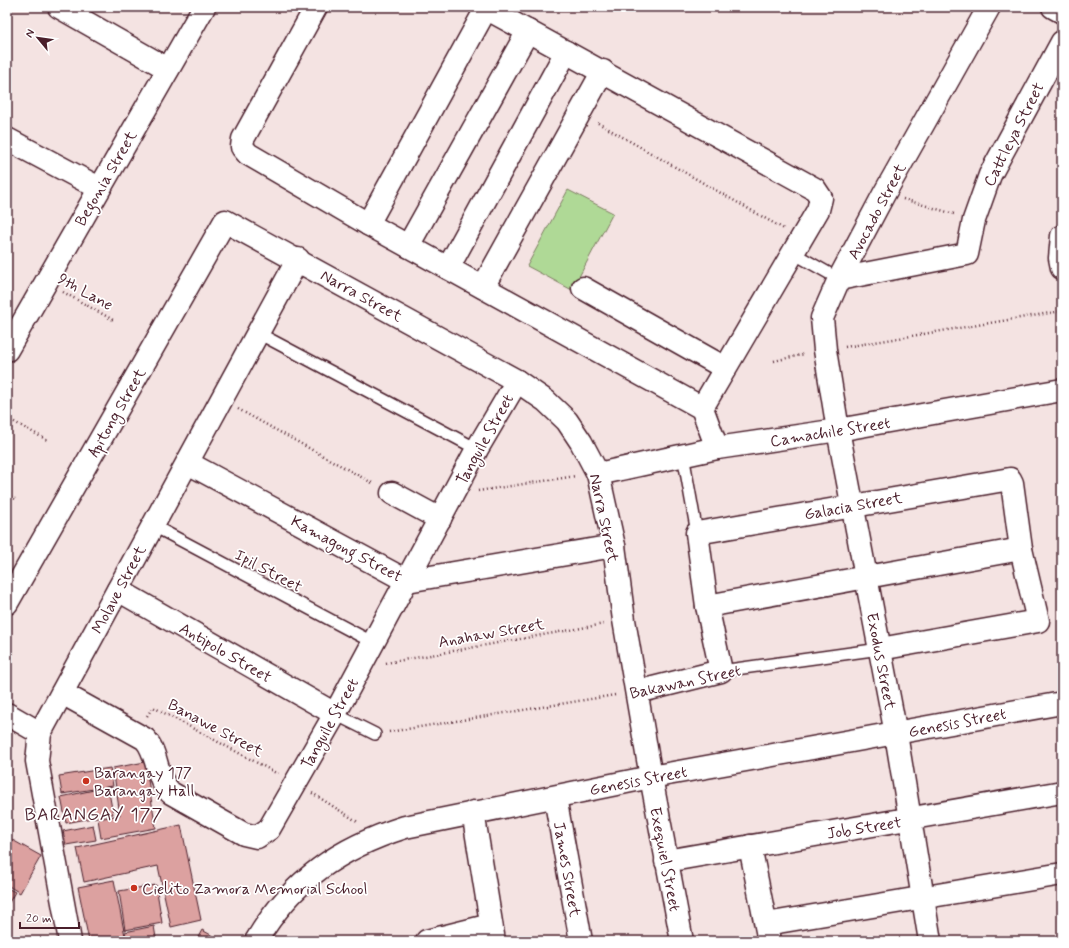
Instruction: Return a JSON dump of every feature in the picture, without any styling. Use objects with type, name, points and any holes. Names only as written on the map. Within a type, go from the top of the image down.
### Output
[{"type":"street","points":[[59,7],[168,69]]},
{"type":"street","name":"Begonia Street","points":[[7,350],[204,7]]},
{"type":"street","points":[[316,7],[243,139],[242,147],[248,154],[368,224],[702,408],[716,448]]},
{"type":"street","points":[[368,224],[486,7],[603,71],[815,189],[821,198],[818,210],[702,408]]},
{"type":"street","name":"Avocado Street","points":[[838,430],[825,350],[822,318],[839,279],[884,194],[990,7]]},
{"type":"street","points":[[1053,7],[1062,12]]},
{"type":"street","points":[[408,246],[528,31]]},
{"type":"street","name":"Cattleya Street","points":[[839,279],[967,254],[974,220],[990,175],[1062,42]]},
{"type":"street","points":[[448,268],[566,52]]},
{"type":"street","points":[[483,287],[603,71]]},
{"type":"street","points":[[7,139],[99,188]]},
{"type":"street","name":"Narra Street","points":[[225,221],[516,381],[546,401],[567,421],[581,442],[598,474],[614,546],[624,620],[651,777]]},
{"type":"street","name":"Apitong Street","points":[[7,603],[225,221]]},
{"type":"street","points":[[1062,236],[1060,258],[1062,268]]},
{"type":"street","name":"Molave Street","points":[[70,941],[38,761],[40,733],[152,525],[188,463],[298,260]]},
{"type":"street","points":[[583,288],[725,368]]},
{"type":"street","name":"Tanguile Street","points":[[62,693],[136,733],[150,744],[162,782],[171,793],[244,834],[257,837],[269,829],[335,714],[477,449],[516,381]]},
{"type":"street","name":"Camachile Street","points":[[598,474],[716,448],[838,430],[1062,390]]},
{"type":"street","name":"Exodus Street","points":[[838,430],[896,734],[930,941]]},
{"type":"street","name":"Kamagong Street","points":[[188,463],[407,581],[614,546]]},
{"type":"street","name":"Galacia Street","points":[[696,533],[1010,479],[1012,483],[1021,549]]},
{"type":"street","points":[[392,493],[440,519]]},
{"type":"street","points":[[696,533],[707,606],[721,671]]},
{"type":"street","points":[[707,606],[1021,549]]},
{"type":"street","name":"Bakawan Street","points":[[880,649],[1038,622],[1021,549]]},
{"type":"street","name":"Antipolo Street","points":[[118,590],[335,714]]},
{"type":"street","name":"Bakawan Street","points":[[637,692],[721,671]]},
{"type":"street","name":"Genesis Street","points":[[256,941],[287,897],[310,876],[341,854],[379,835],[405,827],[651,777],[1062,703]]},
{"type":"street","points":[[7,714],[40,733]]},
{"type":"street","name":"Exequiel Street","points":[[651,777],[682,941]]},
{"type":"street","name":"Job Street","points":[[666,861],[910,820],[1062,792]]},
{"type":"street","name":"James Street","points":[[555,797],[581,941]]},
{"type":"street","points":[[427,941],[493,933],[473,812]]},
{"type":"street","points":[[750,846],[768,932],[923,898],[1062,874]]},
{"type":"lane","points":[[797,246],[839,279]]},
{"type":"lane","points":[[258,333],[477,449]]},
{"type":"lane","points":[[683,455],[696,533]]},
{"type":"lane","name":"Ipil Street","points":[[152,525],[367,652]]},
{"type":"lane","name":"Bakawan Street","points":[[721,671],[880,649]]},
{"type":"lane","points":[[335,714],[375,734]]},
{"type":"path","points":[[580,112],[797,246]]},
{"type":"path","points":[[884,194],[974,220]]},
{"type":"path","name":"9th Lane","points":[[45,283],[115,321]]},
{"type":"path","points":[[774,361],[825,350],[1062,311]]},
{"type":"path","points":[[222,401],[392,493]]},
{"type":"path","points":[[7,418],[47,440]]},
{"type":"path","points":[[454,494],[598,474]]},
{"type":"path","points":[[7,495],[15,499]]},
{"type":"path","name":"Anahaw Street","points":[[367,652],[373,665],[624,620]]},
{"type":"path","name":"Bakawan Street","points":[[375,734],[637,692]]},
{"type":"path","name":"Banawe Street","points":[[136,733],[153,707],[296,784]]},
{"type":"path","points":[[296,784],[379,835]]},
{"type":"green space","points":[[568,190],[613,213],[572,290],[527,266]]},
{"type":"building","points":[[145,762],[156,828],[101,838],[98,819],[120,815],[113,768]]},
{"type":"building","name":"Barangay 177 Barangay Hall","points":[[110,768],[113,786],[62,794],[59,776]]},
{"type":"building","points":[[108,787],[113,814],[66,823],[61,797]]},
{"type":"building","points":[[93,825],[96,840],[66,845],[63,831]]},
{"type":"building","points":[[181,825],[201,920],[171,927],[158,866],[84,882],[77,848]]},
{"type":"building","points":[[7,837],[41,856],[20,893],[7,885]]},
{"type":"building","points":[[114,880],[126,941],[89,941],[78,887]]},
{"type":"building","points":[[156,885],[162,923],[125,930],[119,891]]},
{"type":"building","points":[[7,888],[15,892],[7,906]]},
{"type":"building","points":[[154,926],[156,938],[143,941],[127,941],[125,932]]},
{"type":"building","points":[[202,930],[222,941],[196,941]]},
{"type":"place","name":"Barangay 177 Barangay Hall","points":[[86,781]]},
{"type":"place","name":"Cielito Zamora Memorial School","points":[[134,888]]},
{"type":"district","name":"BARANGAY 177","points":[[94,814]]}]
